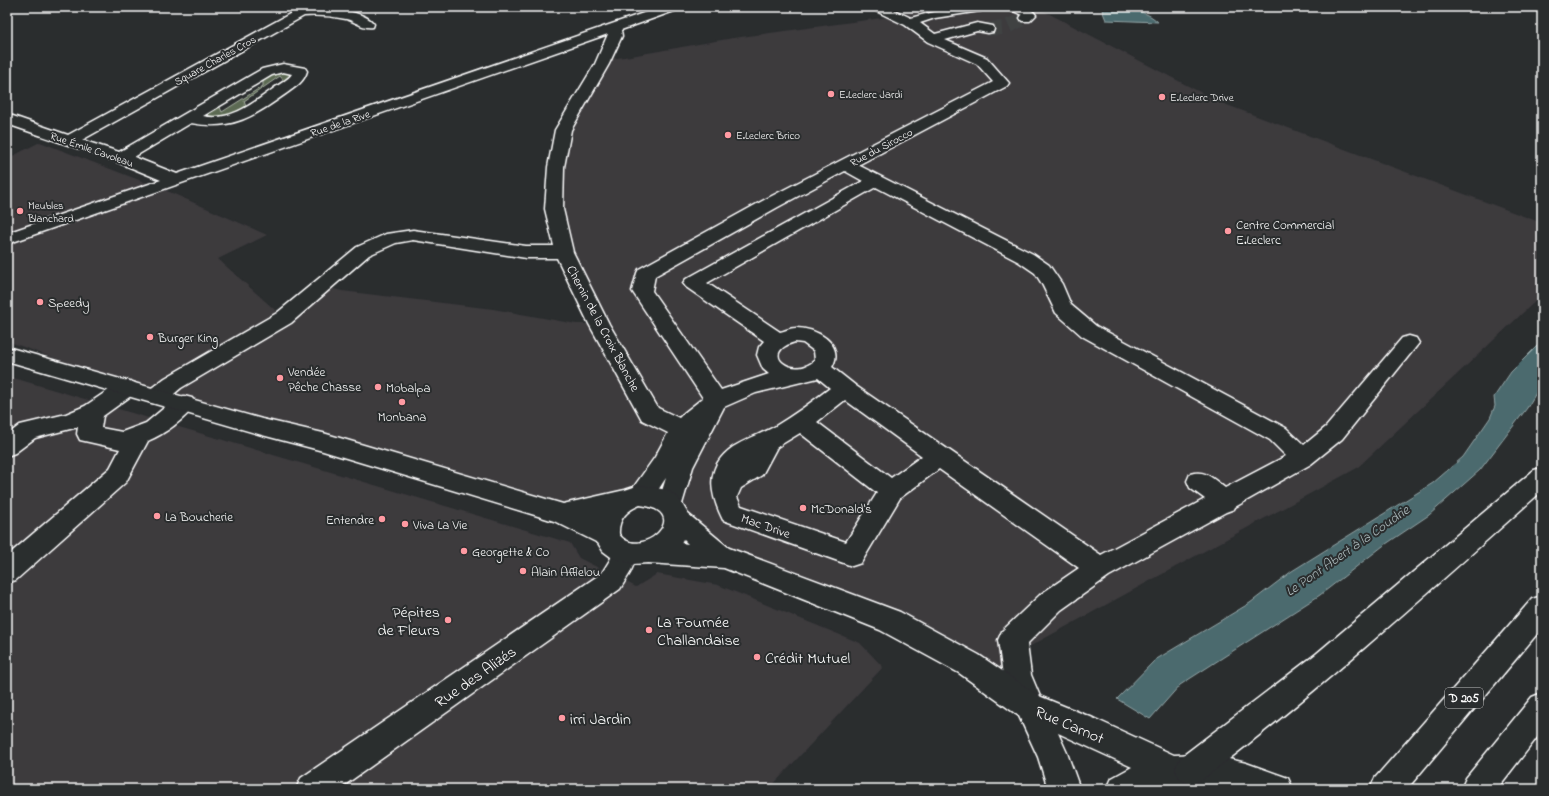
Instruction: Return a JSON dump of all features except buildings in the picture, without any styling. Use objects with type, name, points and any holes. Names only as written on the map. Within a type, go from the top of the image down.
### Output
[{"type":"main road","name":"Chemin de la Croix Blanche","points":[[630,7],[628,20],[621,25],[602,64],[564,130],[556,167],[554,209],[564,252],[599,324],[650,414],[682,430]]},
{"type":"main road","name":"Rue de la Rive","points":[[7,239],[673,7]]},
{"type":"main road","name":"Rue du Sirocco","points":[[712,405],[642,291],[646,273],[828,174],[1002,83],[982,61],[933,39],[910,22],[878,7]]},
{"type":"main road","points":[[910,22],[933,15],[980,7]]},
{"type":"main road","points":[[1015,7],[1030,15],[1026,18]]},
{"type":"main road","points":[[933,39],[982,28],[975,17],[958,11]]},
{"type":"main road","name":"Square Charles Cros","points":[[68,141],[301,13],[325,12],[363,19],[368,24]]},
{"type":"main road","points":[[121,158],[267,72],[284,68],[300,71],[295,80],[241,117],[225,122],[204,122],[190,118]]},
{"type":"main road","name":"Rue Émile Cavoleau","points":[[7,120],[121,158],[176,180]]},
{"type":"main road","points":[[846,165],[897,206]]},
{"type":"main road","points":[[828,174],[869,184],[1026,258],[1042,269],[1052,284],[1063,308],[1089,331],[1278,434],[1303,458]]},
{"type":"main road","points":[[693,282],[869,184]]},
{"type":"main road","points":[[157,396],[173,383],[284,318],[363,251],[392,238],[413,235],[526,252],[564,252]]},
{"type":"main road","points":[[665,263],[777,340]]},
{"type":"main road","points":[[795,335],[809,337],[820,343],[825,349],[825,362],[820,368],[804,375],[794,375],[777,371],[767,358],[768,351],[771,345],[777,340],[786,336],[795,335]]},
{"type":"main road","points":[[1029,706],[1017,675],[1012,640],[1051,602],[1100,568],[1225,502],[1303,458],[1334,433],[1410,343]]},
{"type":"main road","points":[[7,354],[262,427],[323,442],[563,514],[628,547],[721,556],[890,621],[970,664],[1029,706]]},
{"type":"main road","points":[[820,368],[844,389],[1044,531],[1100,568]]},
{"type":"main road","points":[[712,405],[681,467],[674,512],[674,533],[670,540],[656,549],[628,547],[606,530],[608,516],[612,510],[632,498],[662,464],[682,430],[694,416],[712,405],[746,388],[794,375]]},
{"type":"main road","points":[[7,447],[28,431],[70,421],[93,412],[127,388]]},
{"type":"main road","name":"Mac Drive","points":[[844,389],[801,422],[768,441],[754,468],[731,482],[725,497],[732,513],[852,555],[891,491]]},
{"type":"main road","points":[[93,412],[88,434],[123,441],[154,429],[184,404]]},
{"type":"main road","points":[[801,422],[891,491],[939,456]]},
{"type":"main road","points":[[1278,434],[1307,436],[1334,433]]},
{"type":"main road","points":[[7,572],[118,475],[140,434]]},
{"type":"main road","points":[[1123,789],[1132,782],[1181,769],[1256,720],[1393,607],[1542,477]]},
{"type":"main road","points":[[1199,481],[1225,502]]},
{"type":"main road","points":[[563,514],[632,498],[656,496],[721,556]]},
{"type":"main road","name":"Rue des Alizés","points":[[312,789],[611,581],[621,566],[628,547]]},
{"type":"main road","name":"D 205","points":[[1386,789],[1542,608]]},
{"type":"main road","name":"Rue Carnot","points":[[1029,706],[1181,769]]},
{"type":"main road","name":"Rue Carnot","points":[[1029,706],[1052,753],[1064,789]]},
{"type":"main road","points":[[1478,789],[1542,707]]},
{"type":"main road","points":[[1181,769],[1233,773],[1277,789]]},
{"type":"shaded area","points":[[941,7],[1036,7],[1219,102],[1542,223],[1542,295],[1357,468],[1014,655],[1017,675],[969,664],[725,557],[664,499],[563,514],[157,396],[7,341],[7,159],[40,142],[165,190],[267,235],[218,259],[284,318],[322,286],[342,291],[493,309],[576,324],[598,324],[554,209],[563,130],[604,60],[733,38],[882,18]]},
{"type":"shaded area","points":[[7,376],[570,543],[579,558],[636,587],[657,574],[718,585],[860,643],[883,667],[769,789],[7,789]]},
{"type":"green space","points":[[281,71],[294,74],[285,82],[280,76],[244,101],[247,110],[233,116],[222,118],[207,115],[209,111],[219,105],[222,112],[263,86],[263,79]]},
{"type":"water","points":[[1102,10],[1132,10],[1146,14],[1158,22],[1106,20]]},
{"type":"water","name":"Le Pont Abert à la Coudrie","points":[[1542,341],[1542,383],[1527,408],[1480,470],[1429,515],[1383,546],[1320,595],[1180,685],[1150,719],[1117,699],[1155,660],[1250,603],[1292,571],[1433,483],[1463,457],[1490,418],[1495,406],[1494,397],[1511,372]]},
{"type":"tunnel","points":[[988,29],[1004,28],[1026,18]]},
{"type":"place","name":"E.Leclerc Jardi","points":[[831,94]]},
{"type":"place","name":"E.Leclerc Drive","points":[[1162,97]]},
{"type":"place","name":"E.Leclerc Brico","points":[[728,135]]},
{"type":"place","name":"Meubles Blanchard","points":[[20,211]]},
{"type":"place","name":"Centre Commercial E.Leclerc","points":[[1228,231]]},
{"type":"place","name":"Speedy","points":[[40,302]]},
{"type":"place","name":"Burger King","points":[[150,337]]},
{"type":"place","name":"Vendée Pêche Chasse","points":[[280,378]]},
{"type":"place","name":"Mobalpa","points":[[378,387]]},
{"type":"place","name":"Monbana","points":[[402,402]]},
{"type":"place","name":"McDonald's","points":[[803,508]]},
{"type":"place","name":"La Boucherie","points":[[157,516]]},
{"type":"place","name":"Entendre","points":[[382,519]]},
{"type":"place","name":"Viva La Vie","points":[[405,524]]},
{"type":"place","name":"Georgette & Co","points":[[464,551]]},
{"type":"place","name":"Alain Afflelou","points":[[523,571]]},
{"type":"place","name":"Pépites de Fleurs","points":[[448,620]]},
{"type":"place","name":"La Fournée Challandaise","points":[[649,630]]},
{"type":"place","name":"Crédit Mutuel","points":[[757,657]]},
{"type":"place","name":"irri Jardin","points":[[562,718]]}]
